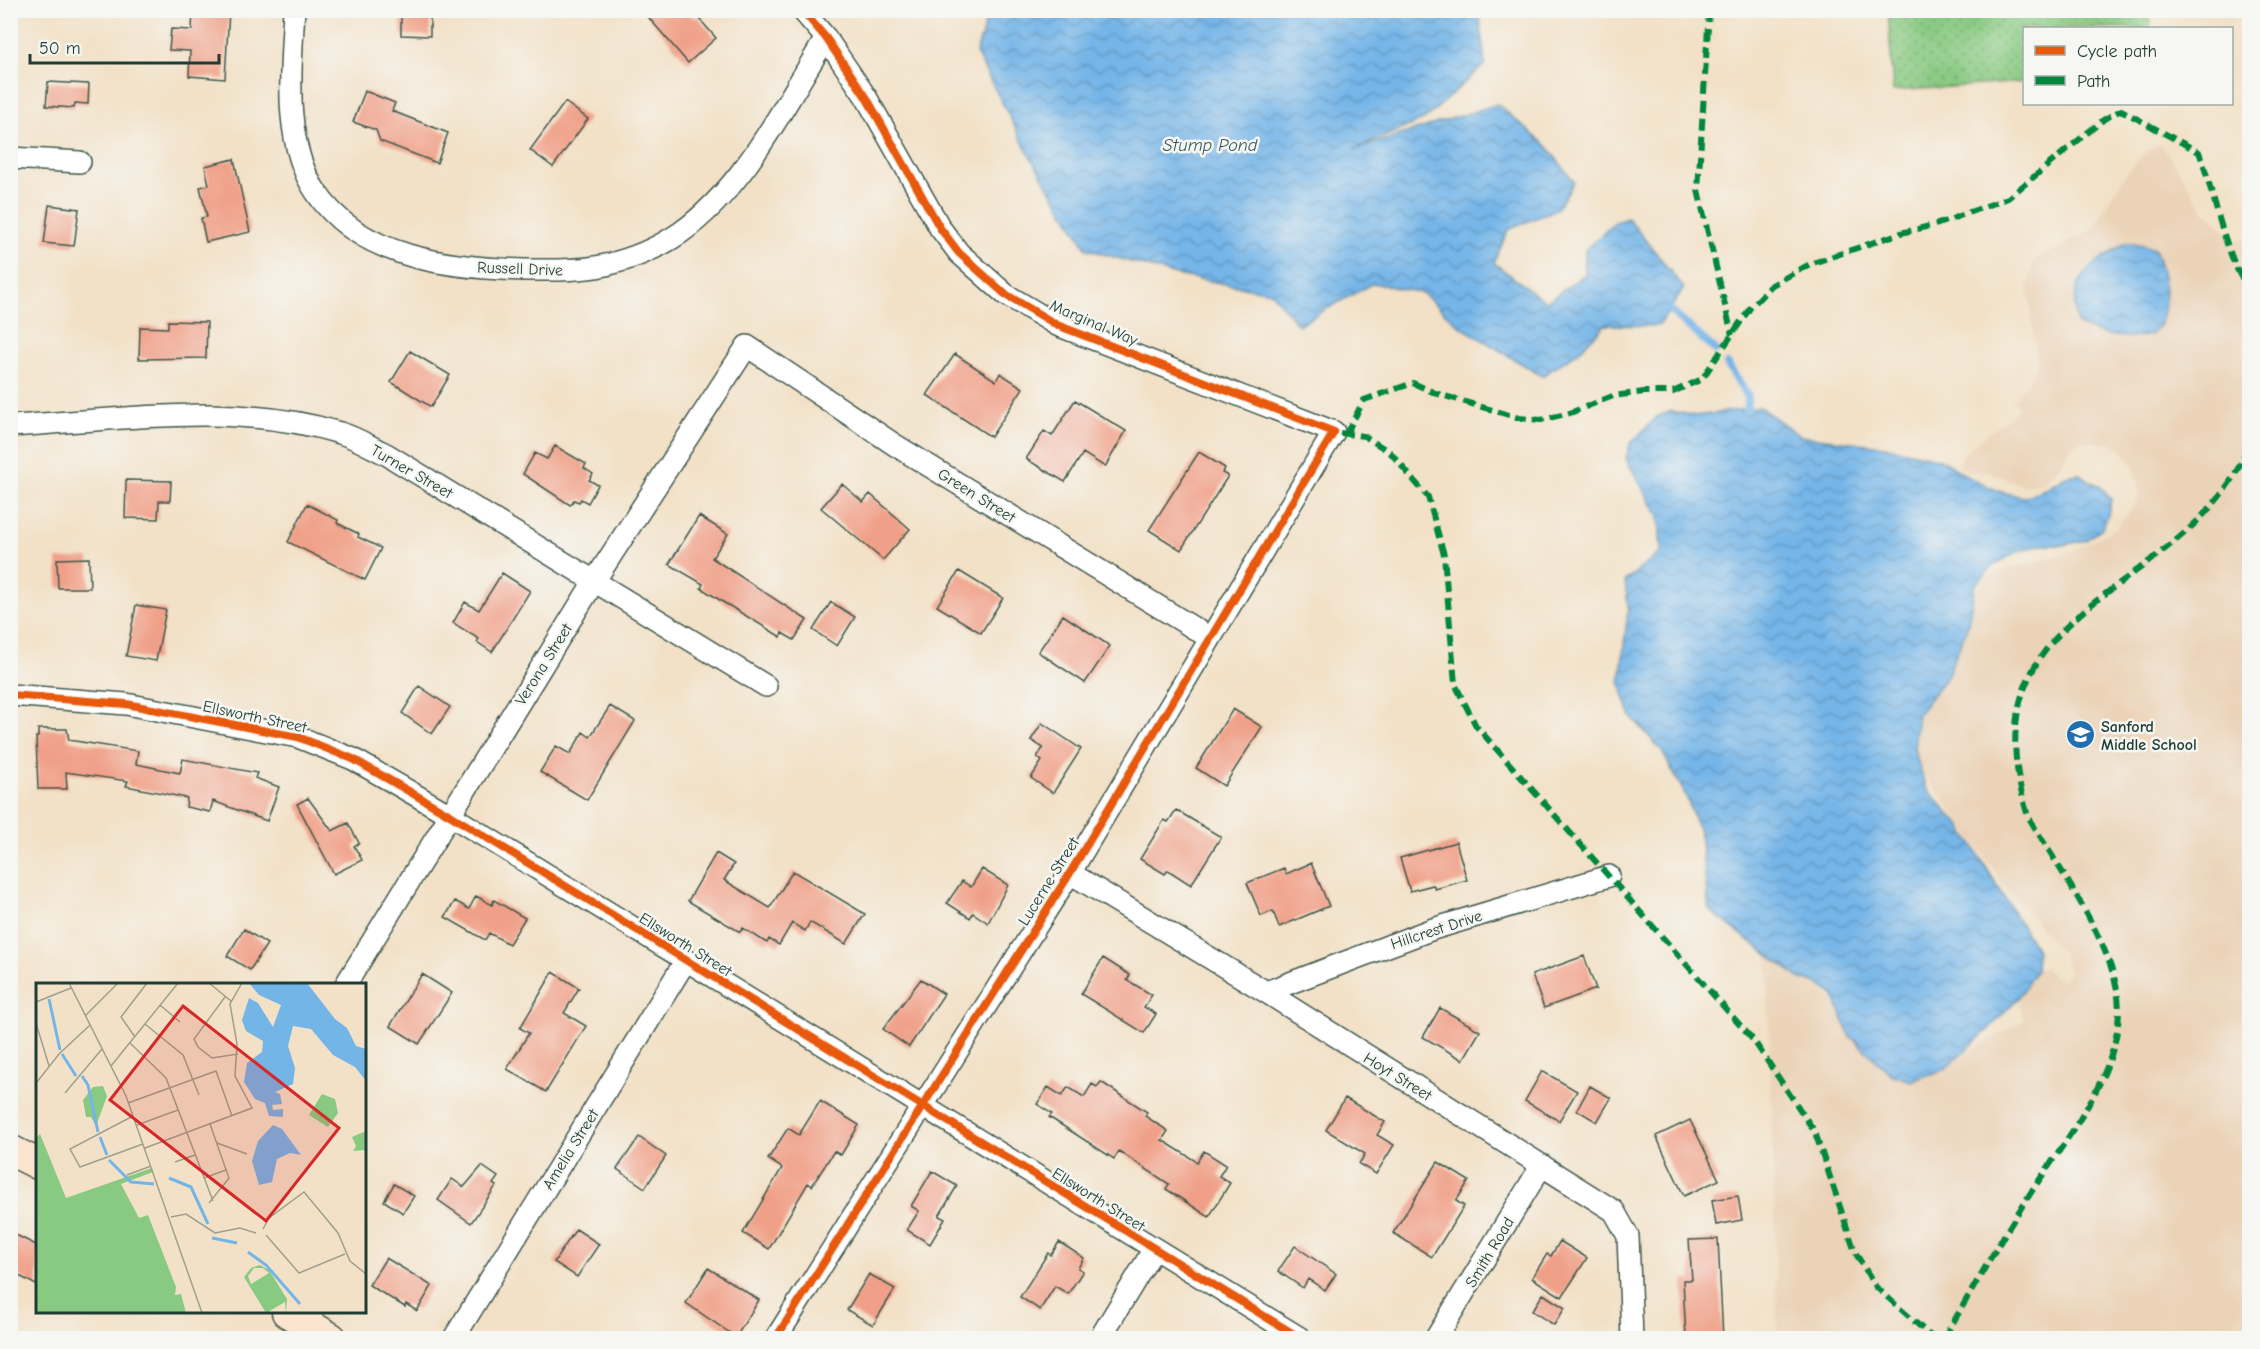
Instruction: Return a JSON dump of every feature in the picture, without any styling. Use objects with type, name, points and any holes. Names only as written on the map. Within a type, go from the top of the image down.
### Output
[{"type":"main road","points":[[10,1150],[36,1163]]},
{"type":"main road","points":[[290,1313],[327,1337]]},
{"type":"street","name":"Russell Drive","points":[[294,10],[292,117],[297,148],[315,191],[329,209],[358,232],[388,248],[423,260],[481,268],[559,270],[604,266],[631,258],[679,234],[711,208],[747,163],[826,38]]},
{"type":"street","name":"Marginal Way","points":[[802,10],[826,38],[866,97],[940,228],[959,253],[1005,294],[1056,325],[1334,432]]},
{"type":"street","points":[[10,158],[80,162]]},
{"type":"street","name":"Verona Street","points":[[347,983],[596,580],[747,346]]},
{"type":"street","name":"Green Street","points":[[747,346],[895,445],[1210,639]]},
{"type":"street","name":"Turner Street","points":[[10,426],[241,414],[295,422],[342,433],[386,454],[596,580],[766,686]]},
{"type":"street","name":"Lucerne Street","points":[[776,1338],[1070,873],[1334,432]]},
{"type":"street","name":"Ellsworth Street","points":[[10,696],[126,704],[298,737],[353,759],[450,815],[1300,1338]]},
{"type":"street","name":"Hoyt Street","points":[[1070,873],[1266,992],[1600,1200],[1614,1211],[1626,1227],[1628,1236],[1632,1338]]},
{"type":"street","name":"Hillcrest Drive","points":[[1266,992],[1433,929],[1609,876]]},
{"type":"street","name":"Amelia Street","points":[[454,1338],[686,960]]},
{"type":"street","name":"Smith Road","points":[[1436,1338],[1542,1165]]},
{"type":"street","points":[[1100,1338],[1155,1249]]},
{"type":"shaded area","name":"Sanford Middle School","points":[[2161,143],[2204,210],[2237,241],[2249,240],[2249,1338],[1778,1338],[1767,951],[1800,971],[1823,990],[1834,1002],[1852,1034],[1952,1061],[2024,1020],[2019,1004],[2026,975],[2033,970],[2044,968],[2057,980],[2063,981],[2069,973],[2063,953],[2006,887],[1910,756],[1913,728],[1935,687],[1971,599],[1986,575],[2068,553],[2116,528],[2136,504],[2139,493],[2134,466],[2120,448],[2108,443],[2080,441],[2073,444],[2060,466],[2042,483],[2023,485],[1987,471],[1963,470],[1958,463],[1968,449],[2017,411],[2017,405],[2012,402],[2037,365],[2028,286],[2032,265],[2037,259],[2093,229],[2127,172],[2148,150]]},
{"type":"green space","points":[[1888,11],[2149,11],[2150,27],[2023,27],[2023,82],[1893,91]]},
{"type":"water","name":"Stump Pond","points":[[989,11],[1479,11],[1485,64],[1425,119],[1353,150],[1497,104],[1547,146],[1574,182],[1557,209],[1508,230],[1494,263],[1546,302],[1585,274],[1585,250],[1615,222],[1628,218],[1684,288],[1659,326],[1605,325],[1577,353],[1542,376],[1461,327],[1422,293],[1373,283],[1298,325],[1271,292],[1176,275],[1087,249],[1031,158],[976,53]]},
{"type":"water","points":[[2126,243],[2140,244],[2155,249],[2160,266],[2165,293],[2164,311],[2160,324],[2151,335],[2113,336],[2077,324],[2075,296],[2084,275],[2102,258]]},
{"type":"water","points":[[1760,407],[1800,436],[1883,446],[1940,459],[1970,478],[2001,492],[2023,497],[2041,491],[2066,476],[2079,474],[2102,488],[2111,499],[2108,515],[2102,528],[2086,540],[2064,545],[2040,545],[2015,553],[1994,565],[1975,585],[1967,628],[1947,676],[1918,714],[1914,749],[1926,788],[1961,826],[2037,951],[2036,970],[2019,997],[1987,1031],[1945,1069],[1911,1081],[1891,1074],[1849,1035],[1834,995],[1818,984],[1799,978],[1709,910],[1700,834],[1685,794],[1661,750],[1630,715],[1620,684],[1628,608],[1625,581],[1661,552],[1659,517],[1626,459],[1630,444],[1657,417],[1672,411],[1695,416]]},
{"type":"building","points":[[193,10],[229,10],[225,79],[189,76],[190,51],[169,50],[171,29],[192,30]]},
{"type":"building","points":[[401,10],[430,10],[430,36],[401,35]]},
{"type":"building","points":[[642,10],[686,10],[694,19],[697,16],[716,38],[688,63]]},
{"type":"building","points":[[48,82],[89,84],[88,104],[75,103],[74,108],[46,106]]},
{"type":"building","points":[[365,91],[395,103],[392,111],[448,133],[437,163],[380,141],[376,130],[353,122]]},
{"type":"building","points":[[565,102],[588,119],[553,167],[530,150]]},
{"type":"building","points":[[234,159],[250,232],[206,242],[201,218],[207,217],[200,187],[209,185],[205,166]]},
{"type":"building","points":[[49,205],[79,209],[74,246],[44,243]]},
{"type":"building","points":[[168,321],[207,322],[206,358],[139,359],[140,327],[168,328]]},
{"type":"building","points":[[410,351],[450,375],[431,407],[391,382]]},
{"type":"building","points":[[955,354],[996,381],[1000,373],[1023,388],[991,437],[927,395]]},
{"type":"building","points":[[1075,400],[1126,431],[1105,467],[1083,453],[1065,482],[1026,459],[1044,431],[1052,436]]},
{"type":"building","points":[[555,446],[586,464],[584,468],[593,474],[589,480],[598,485],[588,503],[581,499],[579,502],[574,500],[570,505],[523,474],[535,453],[547,459]]},
{"type":"building","points":[[1199,452],[1225,468],[1222,473],[1228,476],[1181,550],[1149,530]]},
{"type":"building","points":[[126,480],[171,481],[170,501],[159,501],[158,519],[125,518]]},
{"type":"building","points":[[842,484],[863,502],[870,494],[910,529],[883,560],[821,508]]},
{"type":"building","points":[[307,504],[338,520],[337,523],[359,534],[358,537],[381,548],[365,580],[288,542]]},
{"type":"building","points":[[699,516],[728,534],[712,558],[807,620],[794,640],[782,633],[781,637],[723,602],[701,588],[703,584],[669,564]]},
{"type":"building","points":[[89,558],[90,588],[58,588],[57,559]]},
{"type":"building","points":[[959,571],[1003,598],[981,633],[937,606]]},
{"type":"building","points":[[502,573],[530,591],[492,652],[477,642],[479,639],[453,623],[465,602],[479,610]]},
{"type":"building","points":[[831,602],[855,617],[837,646],[813,630]]},
{"type":"building","points":[[136,605],[166,610],[156,661],[126,656]]},
{"type":"building","points":[[1063,615],[1110,646],[1085,683],[1038,652]]},
{"type":"building","points":[[419,686],[450,707],[432,734],[402,713]]},
{"type":"building","points":[[610,706],[635,721],[587,800],[540,772],[556,746],[570,754],[583,732],[590,737]]},
{"type":"building","points":[[1233,709],[1262,727],[1224,786],[1196,768]]},
{"type":"building","points":[[1042,723],[1081,749],[1053,793],[1031,778],[1042,761],[1037,757],[1043,748],[1031,740]]},
{"type":"building","points":[[38,729],[67,729],[69,740],[138,751],[136,764],[180,773],[183,759],[257,773],[255,778],[279,787],[267,821],[213,801],[210,812],[186,807],[187,798],[126,786],[128,781],[66,772],[67,789],[38,789],[36,737],[38,737]]},
{"type":"building","points":[[308,798],[332,831],[348,823],[359,843],[354,846],[362,860],[334,874],[297,804]]},
{"type":"building","points":[[1176,810],[1221,837],[1191,885],[1168,870],[1165,874],[1140,859],[1164,820],[1168,822]]},
{"type":"building","points":[[1456,842],[1467,880],[1435,889],[1433,885],[1410,891],[1400,858]]},
{"type":"building","points":[[716,853],[734,864],[724,880],[770,908],[793,871],[865,914],[846,944],[810,922],[805,931],[792,923],[779,945],[769,939],[767,943],[743,928],[740,932],[688,901]]},
{"type":"building","points":[[1311,863],[1329,906],[1279,927],[1273,911],[1261,916],[1247,883],[1284,868],[1286,874]]},
{"type":"building","points":[[982,869],[1008,885],[988,923],[973,913],[970,918],[947,903],[962,881],[971,887]]},
{"type":"building","points":[[476,896],[492,905],[494,900],[525,918],[509,944],[489,933],[485,940],[445,917],[455,901],[469,909]]},
{"type":"building","points":[[244,929],[267,944],[250,970],[227,956]]},
{"type":"building","points":[[1584,956],[1596,989],[1544,1008],[1532,975]]},
{"type":"building","points":[[1103,958],[1130,975],[1127,980],[1152,995],[1144,1007],[1156,1014],[1144,1033],[1081,994]]},
{"type":"building","points":[[553,972],[579,988],[564,1013],[586,1026],[546,1092],[507,1069],[529,1033],[520,1028]]},
{"type":"building","points":[[422,974],[452,993],[419,1044],[390,1026]]},
{"type":"building","points":[[921,979],[944,994],[909,1047],[883,1029]]},
{"type":"building","points":[[1440,1008],[1480,1031],[1463,1060],[1423,1037]]},
{"type":"building","points":[[1542,1071],[1577,1091],[1559,1121],[1525,1101]]},
{"type":"building","points":[[1101,1082],[1147,1112],[1145,1116],[1168,1131],[1162,1140],[1197,1162],[1204,1151],[1226,1165],[1219,1176],[1230,1183],[1209,1217],[1166,1189],[1169,1184],[1119,1151],[1114,1159],[1049,1117],[1052,1114],[1037,1104],[1048,1087],[1062,1096],[1068,1087],[1084,1097],[1092,1084],[1097,1087]]},
{"type":"building","points":[[1590,1086],[1611,1098],[1597,1122],[1577,1110]]},
{"type":"building","points":[[1345,1098],[1385,1122],[1377,1135],[1394,1145],[1376,1174],[1359,1164],[1365,1154],[1326,1130]]},
{"type":"building","points":[[820,1101],[859,1125],[841,1155],[834,1151],[812,1186],[808,1183],[769,1249],[743,1233],[782,1168],[768,1159],[788,1128],[799,1135]]},
{"type":"building","points":[[1690,1120],[1719,1180],[1684,1196],[1656,1136]]},
{"type":"building","points":[[639,1137],[666,1156],[645,1188],[617,1169]]},
{"type":"building","points":[[1438,1162],[1469,1181],[1456,1201],[1464,1206],[1432,1257],[1393,1233]]},
{"type":"building","points":[[482,1166],[498,1177],[493,1184],[496,1186],[471,1223],[438,1200],[452,1179],[464,1187]]},
{"type":"building","points":[[932,1171],[957,1186],[939,1216],[945,1219],[930,1244],[907,1230],[919,1211],[911,1206]]},
{"type":"building","points":[[394,1184],[414,1196],[403,1213],[384,1201]]},
{"type":"building","points":[[1738,1196],[1742,1220],[1716,1225],[1712,1200]]},
{"type":"building","points":[[576,1229],[599,1244],[577,1277],[554,1262]]},
{"type":"building","points":[[10,1232],[36,1245],[36,1285],[10,1271]]},
{"type":"building","points":[[1718,1239],[1723,1338],[1686,1338],[1683,1280],[1692,1280],[1689,1240]]},
{"type":"building","points":[[1560,1241],[1587,1258],[1562,1297],[1532,1278],[1547,1254],[1551,1256]]},
{"type":"building","points":[[1059,1242],[1084,1258],[1078,1268],[1083,1271],[1068,1294],[1055,1286],[1040,1310],[1020,1297],[1048,1253],[1051,1255]]},
{"type":"building","points":[[1295,1246],[1336,1274],[1325,1290],[1308,1279],[1303,1288],[1278,1271]]},
{"type":"building","points":[[386,1258],[432,1286],[417,1311],[406,1304],[405,1307],[369,1285]]},
{"type":"building","points":[[708,1268],[759,1300],[736,1337],[686,1303]]},
{"type":"building","points":[[869,1274],[895,1289],[873,1325],[847,1310]]},
{"type":"building","points":[[1543,1294],[1565,1308],[1554,1325],[1532,1311]]},
{"type":"waterway","points":[[1671,311],[1715,350]]},
{"type":"waterway","points":[[1727,364],[1747,395],[1747,408]]},
{"type":"marked path","points":[[1709,10],[1698,190],[1732,335]]},
{"type":"marked path","points":[[1346,434],[1364,400],[1413,383],[1435,393],[1519,418],[1541,420],[1570,413],[1613,396],[1644,392],[1673,392],[1702,379],[1750,308],[1772,285],[1810,264],[1901,233],[1938,224],[2008,198],[2103,120],[2121,110],[2199,152],[2228,246],[2242,279],[2250,289]]},
{"type":"marked path","points":[[1340,433],[1364,436],[1390,452],[1428,497],[1444,555],[1455,684],[1476,726],[1754,1041],[1815,1132],[1855,1252],[1876,1287],[1933,1338]]},
{"type":"marked path","points":[[1944,1338],[2013,1222],[2089,1104],[2103,1076],[2113,1047],[2118,1019],[2117,990],[2103,947],[2080,901],[2028,816],[2015,742],[2026,685],[2053,641],[2092,604],[2183,534],[2222,493],[2250,441]]},
{"type":"cycle path","points":[[776,1338],[1070,873],[1334,432],[1057,325],[1005,294],[959,253],[940,228],[866,97],[826,38],[802,10]]},
{"type":"cycle path","points":[[10,695],[126,704],[298,737],[353,759],[450,815],[1300,1338]]},
{"type":"place","name":"Sanford Middle School","points":[[2080,735]]}]
